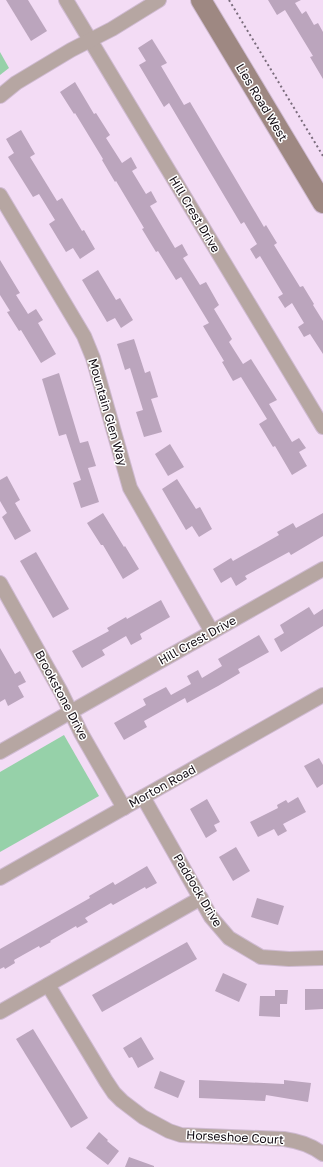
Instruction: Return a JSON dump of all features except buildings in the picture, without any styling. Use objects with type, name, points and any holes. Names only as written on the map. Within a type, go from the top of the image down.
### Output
[{"type":"street","name":"Hill Crest Drive","points":[[66,0],[323,427]]},
{"type":"street","points":[[0,96],[16,83],[112,29],[159,0]]},
{"type":"street","name":"Lies Road West","points":[[201,0],[323,203]]},
{"type":"street","name":"Mountain Glen Way","points":[[0,195],[84,336],[93,358],[130,488],[212,632]]},
{"type":"street","name":"Hill Crest Drive","points":[[0,752],[323,569]]},
{"type":"street","name":"Brookstone Drive","points":[[0,583],[124,808]]},
{"type":"street","name":"Morton Road","points":[[0,878],[323,695]]},
{"type":"street","name":"Paddock Drive","points":[[143,797],[211,917],[229,938],[261,957],[289,960],[323,958]]},
{"type":"street","points":[[0,1012],[200,898]]},
{"type":"street","name":"Horseshoe Court","points":[[48,985],[110,1087],[122,1101],[143,1117],[169,1131],[181,1135],[284,1139],[306,1144],[323,1154]]},
{"type":"path","points":[[229,0],[323,156]]},
{"type":"green space","points":[[0,52],[9,68],[0,75]]},
{"type":"green space","points":[[64,735],[99,796],[0,852],[0,772]]}]
